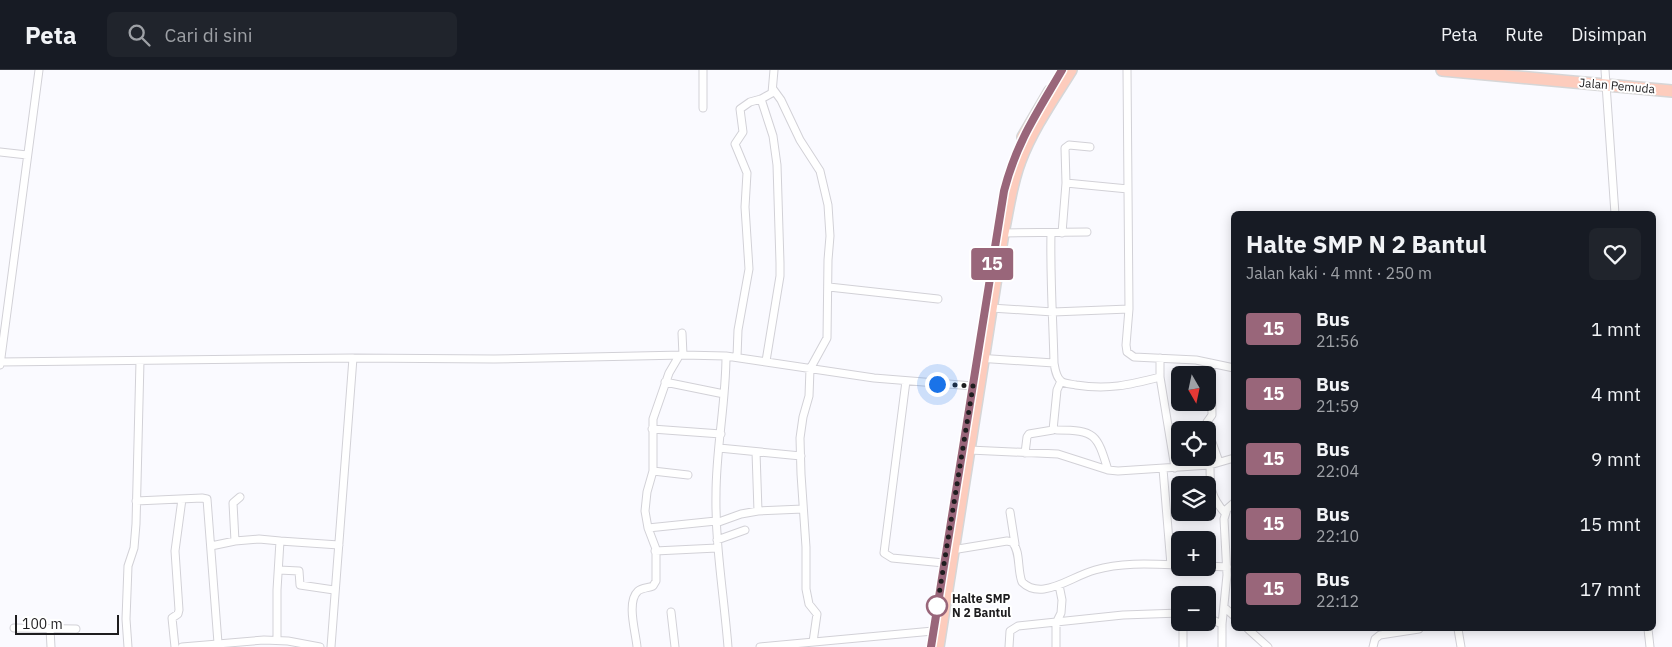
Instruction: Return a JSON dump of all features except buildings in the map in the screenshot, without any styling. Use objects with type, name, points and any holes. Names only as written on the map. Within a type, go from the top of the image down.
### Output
[{"type":"main road","points":[[938,647],[1003,200],[1012,162],[1030,122],[1062,70]]},
{"type":"main road","points":[[931,647],[973,386],[991,308],[1011,191],[1020,161],[1036,128],[1071,70]]},
{"type":"main road","name":"Jalan Pemuda","points":[[1442,70],[1672,91]]},
{"type":"street","points":[[39,70],[0,364],[353,358],[494,359],[681,355],[726,356],[906,381],[973,386]]},
{"type":"street","points":[[703,70],[703,108]]},
{"type":"street","points":[[737,357],[738,330],[749,268],[745,208],[747,174],[735,144],[743,132],[740,108],[750,102],[770,96],[773,89],[774,70]]},
{"type":"street","points":[[1127,70],[1129,309],[1126,345],[1128,353],[1134,357],[1196,360],[1231,367]]},
{"type":"street","points":[[1605,70],[1615,211]]},
{"type":"street","points":[[773,89],[781,100],[800,140],[816,163],[824,182],[830,220],[827,338],[810,369],[809,396],[801,428],[806,589],[810,607],[817,614],[809,644]]},
{"type":"street","points":[[761,99],[775,146],[780,269],[766,361]]},
{"type":"street","points":[[1062,233],[1066,183],[1066,146],[1090,147]]},
{"type":"street","points":[[0,152],[27,155]]},
{"type":"street","points":[[1066,183],[1128,190]]},
{"type":"street","points":[[1003,233],[1087,232]]},
{"type":"street","points":[[1051,233],[1050,280],[1054,363],[1060,381],[1066,384],[1114,387],[1160,377]]},
{"type":"street","points":[[828,287],[938,299]]},
{"type":"street","points":[[991,308],[1053,312],[1129,309]]},
{"type":"street","points":[[637,647],[632,604],[634,595],[655,584],[656,551],[648,528],[645,511],[647,492],[654,471],[653,419],[665,382],[673,364],[681,355],[682,333]]},
{"type":"street","points":[[726,356],[721,434],[716,475],[716,522],[728,647]]},
{"type":"street","points":[[330,647],[353,358]]},
{"type":"street","points":[[980,358],[1054,363]]},
{"type":"street","points":[[1160,358],[1160,377],[1176,468]]},
{"type":"street","points":[[128,647],[126,619],[128,566],[135,542],[140,361]]},
{"type":"street","points":[[1209,421],[1212,415],[1211,363]]},
{"type":"street","points":[[906,381],[884,554],[892,558],[944,563]]},
{"type":"street","points":[[1026,452],[1029,434],[1053,430],[1056,390],[1060,381]]},
{"type":"street","points":[[665,382],[724,394]]},
{"type":"street","points":[[652,429],[721,434]]},
{"type":"street","points":[[1057,430],[1083,431],[1094,437],[1102,450],[1108,470]]},
{"type":"street","points":[[719,448],[801,456]]},
{"type":"street","points":[[968,450],[1058,454],[1108,470],[1134,472],[1199,466]]},
{"type":"street","points":[[756,452],[758,511]]},
{"type":"street","points":[[1216,456],[1218,462],[1231,459]]},
{"type":"street","points":[[1210,466],[1212,496],[1225,514]]},
{"type":"street","points":[[1010,512],[1021,578],[1025,584],[1034,589],[1059,584],[1106,567],[1133,564],[1171,565],[1163,468]]},
{"type":"street","points":[[654,471],[688,475]]},
{"type":"street","points":[[235,541],[233,504],[240,497]]},
{"type":"street","points":[[136,501],[182,498],[206,499],[218,643]]},
{"type":"street","points":[[175,647],[172,618],[178,614],[179,610],[175,551],[182,498]]},
{"type":"street","points":[[1222,647],[1227,567],[1225,514],[1231,505]]},
{"type":"street","points":[[648,528],[716,522],[758,511],[803,509]]},
{"type":"street","points":[[656,551],[717,544],[745,530]]},
{"type":"street","points":[[211,546],[235,541],[259,540],[338,545]]},
{"type":"street","points":[[277,640],[280,541]]},
{"type":"street","points":[[952,550],[1007,541],[1015,544]]},
{"type":"street","points":[[1216,566],[1227,567]]},
{"type":"street","points":[[278,570],[300,571],[300,585],[334,590]]},
{"type":"street","points":[[1056,647],[1056,623],[1061,613],[1062,600],[1059,584]]},
{"type":"street","points":[[1224,609],[1231,614]]},
{"type":"street","points":[[671,612],[675,647]]},
{"type":"street","points":[[1009,647],[1009,634],[1013,628],[1025,625],[1147,613],[1171,613]]},
{"type":"street","points":[[1216,621],[1222,624]]},
{"type":"street","points":[[14,628],[76,629]]},
{"type":"street","points":[[50,628],[51,647]]},
{"type":"street","points":[[760,647],[809,644],[933,631]]},
{"type":"street","points":[[1183,631],[1183,647]]},
{"type":"street","points":[[1250,631],[1268,647]]},
{"type":"street","points":[[1373,647],[1375,639],[1380,635],[1406,631]]},
{"type":"street","points":[[1458,631],[1461,647]]},
{"type":"street","points":[[1648,631],[1650,647]]},
{"type":"street","points":[[182,647],[277,640],[320,647]]},
{"type":"bus line","name":"15","points":[[931,647],[1004,191],[1012,162],[1021,140],[1062,70]]},
{"type":"place","name":"Halte SMP N 2 Bantul","points":[[937,606]]},
{"type":"route","points":[[937,384],[973,386],[937,606]]}]
